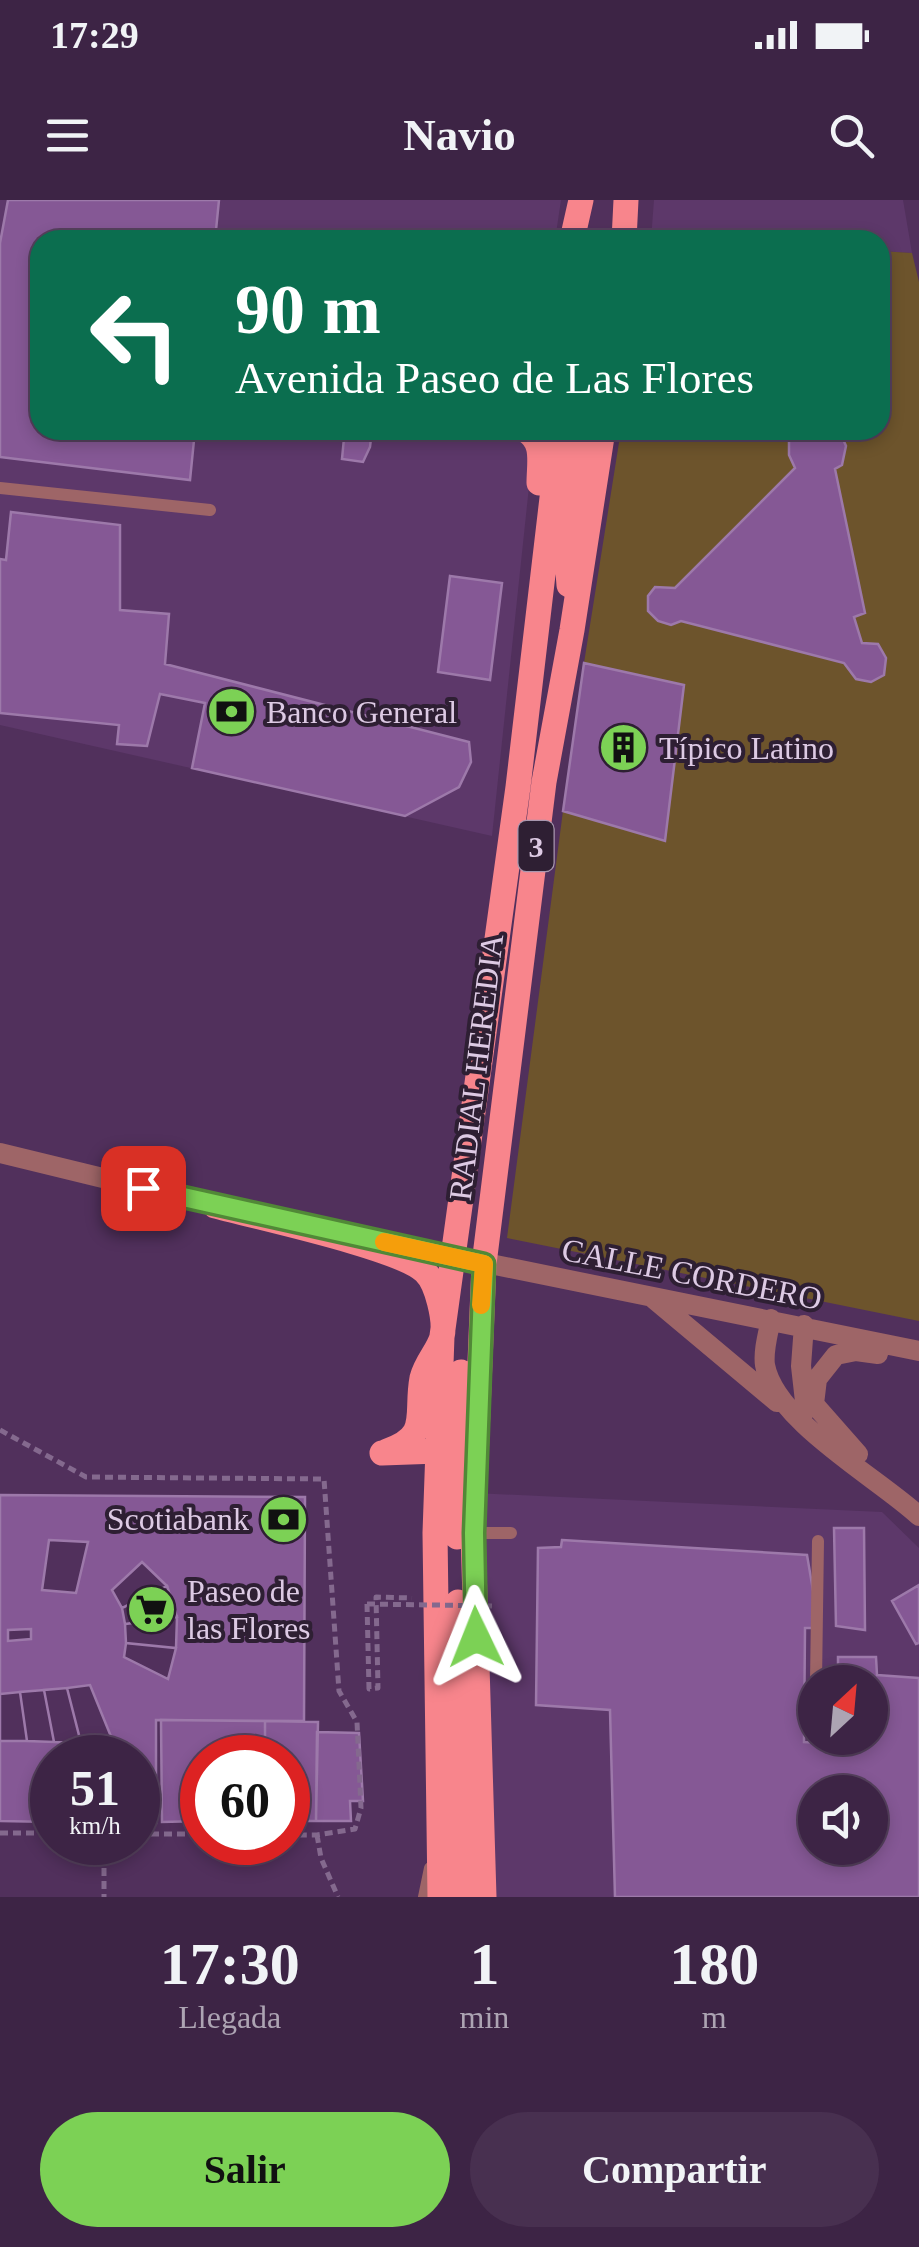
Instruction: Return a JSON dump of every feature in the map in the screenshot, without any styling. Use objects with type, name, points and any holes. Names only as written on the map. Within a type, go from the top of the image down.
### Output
[{"type":"main road","points":[[574,230],[581,200]]},
{"type":"main road","points":[[590,230],[594,200]]},
{"type":"main road","points":[[624,230],[626,200]]},
{"type":"main road","points":[[537,440],[542,581]]},
{"type":"main road","name":"RADIAL HEREDIA","points":[[440,1897],[436,1599],[447,1455],[442,1336],[518,787],[559,440]]},
{"type":"main road","points":[[572,630],[566,546],[580,440]]},
{"type":"main road","name":"RADIAL HEREDIA","points":[[484,1897],[474,1533],[484,1264],[544,782],[601,440]]},
{"type":"main road","points":[[215,1206],[411,1262],[426,1272],[436,1287],[442,1336],[426,1363],[419,1424],[414,1435],[407,1444],[382,1453],[447,1455]]},
{"type":"main road","points":[[454,1258],[468,1277],[447,1455],[463,1897]]},
{"type":"main road","points":[[462,1862],[477,1672]]},
{"type":"street","name":"CALLE CORDERO","points":[[0,1153],[215,1206],[454,1258],[919,1351]]},
{"type":"street","points":[[652,1297],[845,1458],[897,1496]]},
{"type":"street","points":[[771,1319],[764,1360],[768,1376],[792,1414]]},
{"type":"street","points":[[804,1325],[803,1402],[845,1458]]},
{"type":"street","points":[[919,1361],[856,1351],[836,1354],[817,1379],[814,1394],[814,1404],[821,1415],[919,1516]]},
{"type":"lane","points":[[0,488],[210,510]]},
{"type":"lane","points":[[474,1533],[512,1533]]},
{"type":"lane","points":[[816,1665],[818,1542]]},
{"type":"lane","points":[[424,1897],[438,1821]]},
{"type":"path","points":[[0,1430],[86,1477],[324,1479],[339,1691],[357,1722],[361,1808],[355,1828],[310,1835]]},
{"type":"path","points":[[436,1599],[376,1597],[378,1688],[369,1689],[366,1604],[497,1606]]},
{"type":"path","points":[[0,1833],[30,1834]]},
{"type":"path","points":[[317,1835],[321,1858],[338,1897]]},
{"type":"path","points":[[104,1865],[104,1897]]},
{"type":"shaded area","points":[[0,200],[561,200],[556,230],[30,230],[30,440],[534,440],[492,836],[0,725]]},
{"type":"shaded area","points":[[654,200],[903,200],[912,253],[890,252],[890,230],[652,230]]},
{"type":"shaded area","points":[[890,252],[912,253],[919,282],[919,1321],[507,1238],[563,811],[665,840],[684,685],[584,663],[619,440],[790,440],[795,468],[675,588],[655,587],[648,596],[648,611],[658,621],[670,625],[681,621],[844,663],[857,679],[871,682],[883,675],[886,658],[878,644],[862,643],[854,617],[865,613],[835,469],[842,465],[843,440],[890,440]]},
{"type":"shaded area","points":[[474,1493],[882,1512],[919,1548],[919,1897],[482,1897]]},
{"type":"building","points":[[8,200],[219,200],[216,230],[30,230],[30,440],[194,440],[190,480],[0,457],[0,243]]},
{"type":"building","points":[[344,440],[371,440],[363,462],[342,459]]},
{"type":"building","points":[[789,440],[843,440],[846,446],[842,465],[835,469],[865,613],[854,617],[862,643],[878,644],[886,658],[884,675],[871,682],[856,679],[844,663],[681,621],[671,625],[658,621],[648,611],[648,596],[655,587],[675,588],[795,468],[789,455]]},
{"type":"building","points":[[11,512],[120,525],[120,610],[169,614],[165,664],[469,742],[471,762],[459,787],[405,816],[192,768],[205,703],[160,694],[147,746],[117,744],[119,725],[0,713],[0,559],[6,560]]},
{"type":"building","points":[[450,576],[502,583],[490,680],[438,672]]},
{"type":"building","name":"Típico Latino","points":[[584,663],[684,685],[665,841],[563,811]]},
{"type":"building","name":"Paseo de las Flores","points":[[0,1495],[305,1497],[304,1721],[156,1720],[156,1735],[30,1735],[30,1822],[0,1821]]},
{"type":"building","points":[[834,1528],[864,1528],[865,1630],[836,1626]]},
{"type":"building","points":[[49,1540],[88,1542],[76,1593],[42,1590]]},
{"type":"building","points":[[562,1540],[807,1555],[815,1628],[805,1628],[805,1665],[798,1665],[798,1755],[888,1755],[888,1676],[919,1678],[919,1897],[615,1897],[610,1710],[536,1705],[538,1548],[561,1547]]},
{"type":"building","points":[[142,1562],[167,1586],[122,1608],[112,1590]]},
{"type":"building","points":[[919,1585],[919,1643],[916,1644],[892,1601]]},
{"type":"building","points":[[167,1586],[177,1617],[125,1624],[122,1608]]},
{"type":"building","points":[[177,1617],[176,1648],[126,1643],[125,1624]]},
{"type":"building","points":[[31,1629],[31,1639],[8,1641],[8,1630]]},
{"type":"building","points":[[126,1643],[176,1648],[168,1679],[124,1657]]},
{"type":"building","points":[[838,1657],[876,1657],[876,1665],[838,1665]]},
{"type":"building","points":[[90,1685],[110,1735],[79,1735],[67,1688]]},
{"type":"building","points":[[67,1688],[79,1735],[53,1735],[44,1690]]},
{"type":"building","points":[[44,1690],[53,1735],[30,1735],[27,1741],[20,1692]]},
{"type":"building","points":[[20,1692],[27,1741],[0,1741],[0,1694]]},
{"type":"building","points":[[161,1720],[265,1721],[265,1735],[180,1735],[180,1822],[162,1822]]},
{"type":"building","points":[[265,1721],[318,1722],[316,1821],[310,1821],[310,1735],[265,1735]]},
{"type":"building","points":[[317,1732],[359,1733],[363,1801],[350,1801],[351,1821],[316,1821]]},
{"type":"slow traffic","points":[[384,1242],[484,1264],[481,1305]]},
{"type":"place","name":"Banco General","points":[[231,712]]},
{"type":"place","name":"Típico Latino","points":[[624,748]]},
{"type":"place","name":"Scotiabank","points":[[284,1519]]},
{"type":"place","name":"Paseo de las Flores","points":[[152,1609]]},
{"type":"route","points":[[143,1188],[484,1264],[474,1533],[476,1637]]}]
